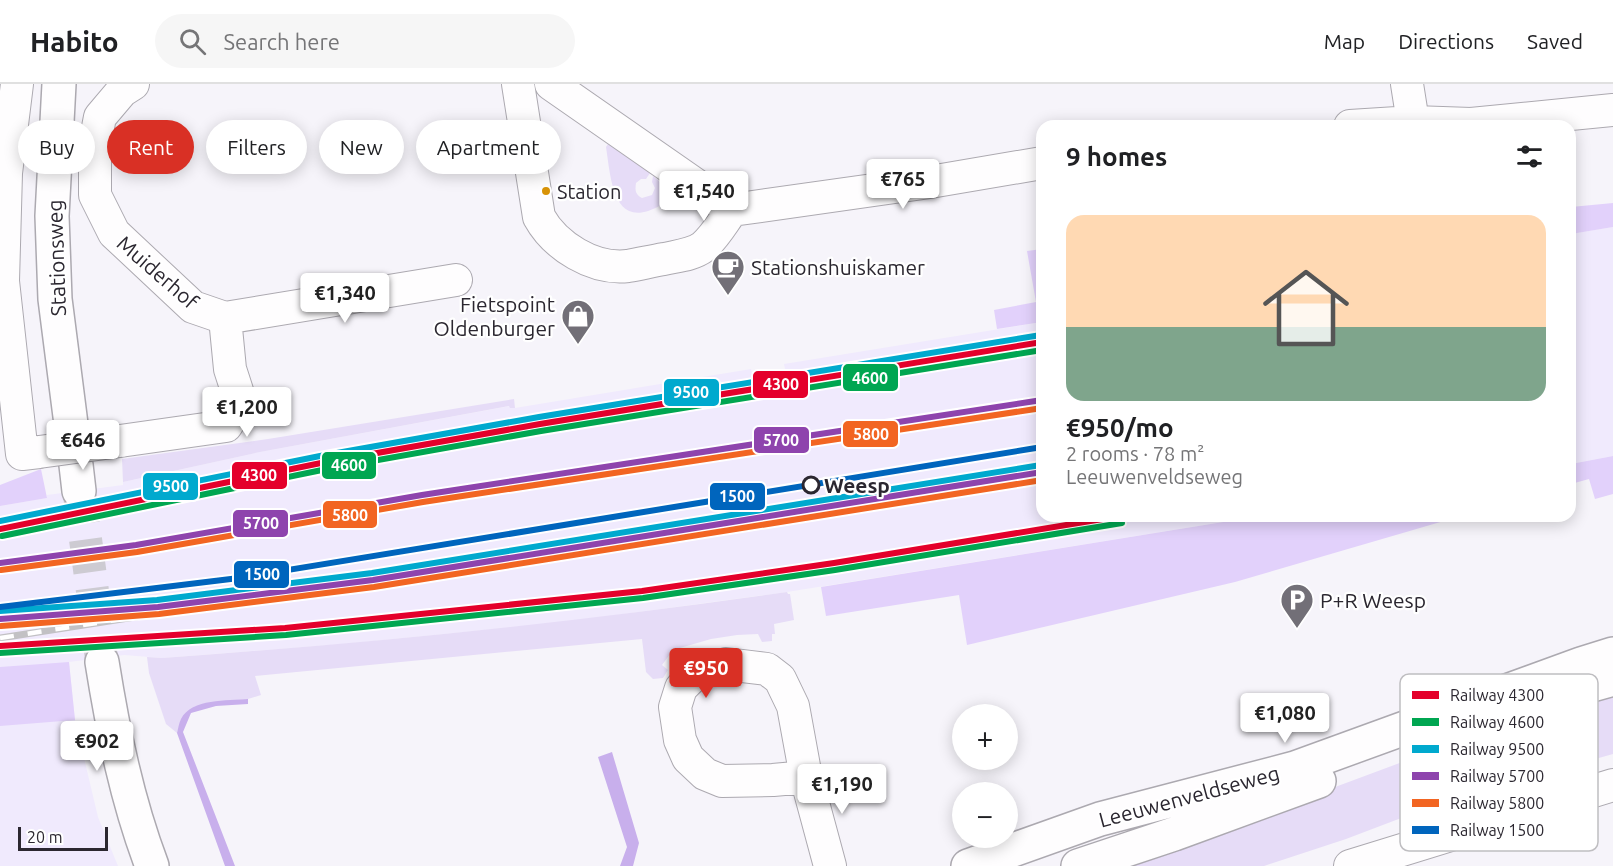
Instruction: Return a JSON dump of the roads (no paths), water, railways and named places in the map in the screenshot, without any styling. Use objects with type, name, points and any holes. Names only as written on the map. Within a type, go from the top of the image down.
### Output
[{"type":"main road","name":"Stationsweg","points":[[59,84],[52,216],[54,275],[72,432]]},
{"type":"main road","name":"Leeuwenveldseweg","points":[[1557,674],[1613,654]]},
{"type":"main road","points":[[102,662],[110,713],[123,768],[135,816],[152,866]]},
{"type":"main road","name":"Leeuwenveldseweg","points":[[1598,683],[1613,679]]},
{"type":"main road","name":"Leeuwenveldseweg","points":[[968,866],[1100,819],[1295,768],[1400,730]]},
{"type":"main road","name":"Leeuwenveldseweg","points":[[1078,866],[1174,834],[1400,751]]},
{"type":"street","points":[[17,84],[6,173],[2,280],[31,453],[226,426],[241,402],[230,369],[225,318],[456,280]]},
{"type":"street","name":"Muiderhof","points":[[132,84],[122,91],[100,117],[95,142],[95,195],[114,233],[193,307],[225,318]]},
{"type":"street","points":[[518,84],[539,217],[552,234],[574,252],[587,259],[626,266],[693,253],[704,246],[714,235],[732,210]]},
{"type":"street","points":[[551,84],[732,210],[930,182],[1036,164]]},
{"type":"street","points":[[1407,84],[1413,120]]},
{"type":"street","points":[[1512,120],[1613,110]]},
{"type":"street","points":[[806,777],[722,781],[705,774],[688,758],[680,740],[675,707],[681,688],[694,675],[726,664],[767,669],[780,679],[793,706],[806,777],[830,866]]},
{"type":"street","points":[[1598,790],[1613,785]]},
{"type":"street","points":[[1350,866],[1400,851]]},
{"type":"tunnel","points":[[79,491],[102,662]]},
{"type":"railway","points":[[0,638],[373,580]]},
{"type":"rail line","name":"9500","points":[[0,521],[320,456],[539,417],[1036,336]]},
{"type":"rail line","name":"4300","points":[[0,529],[321,463],[540,424],[1036,343]]},
{"type":"rail line","name":"4600","points":[[2,536],[322,470],[541,431],[1036,351]]},
{"type":"rail line","name":"5700","points":[[0,563],[136,545],[422,495],[1036,401]]},
{"type":"rail line","name":"5800","points":[[1,570],[137,552],[423,502],[1036,409]]},
{"type":"rail line","name":"1500","points":[[0,607],[239,578],[1036,448]]},
{"type":"rail line","name":"9500","points":[[0,611],[157,600],[372,573],[1036,466]]},
{"type":"rail line","name":"5700","points":[[0,619],[158,607],[373,580],[1036,473]]},
{"type":"rail line","name":"5800","points":[[1,626],[159,614],[374,587],[1036,481]]},
{"type":"rail line","name":"4300","points":[[0,646],[285,628],[642,591],[834,563],[1084,522]]},
{"type":"rail line","name":"4600","points":[[0,653],[286,635],[643,598],[835,570],[1122,523]]},
{"type":"place","name":"Station","points":[[546,191]]},
{"type":"place","name":"Stationshuiskamer","points":[[728,296]]},
{"type":"place","name":"Fietspoint Oldenburger","points":[[578,345]]},
{"type":"place","name":"Weesp","points":[[811,485]]},
{"type":"place","name":"P+R Weesp","points":[[1297,629]]}]
